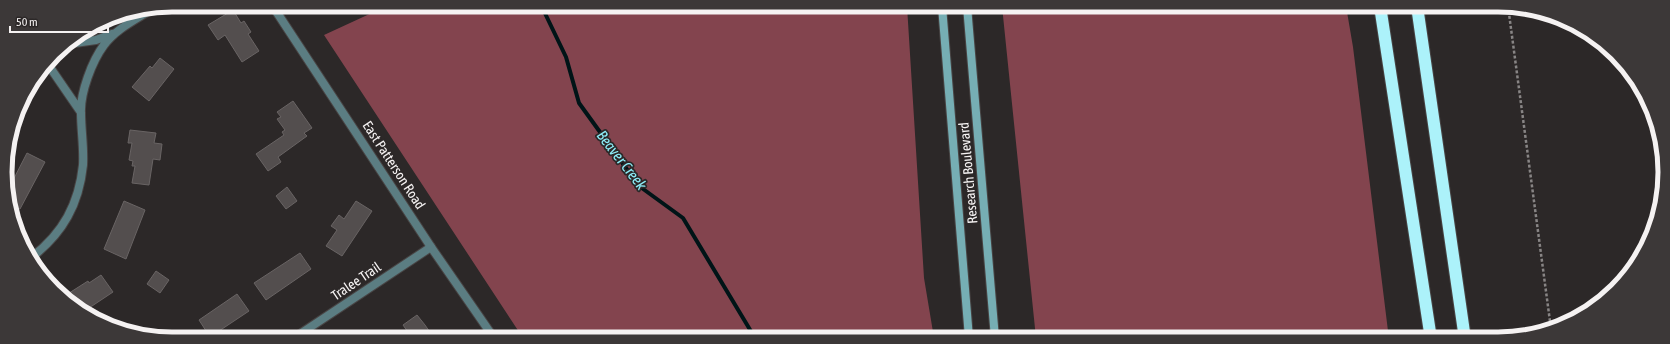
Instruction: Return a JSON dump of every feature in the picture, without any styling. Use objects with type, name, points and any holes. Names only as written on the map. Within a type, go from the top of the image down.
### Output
[{"type":"highway","points":[[1381,12],[1430,332]]},
{"type":"highway","points":[[1418,12],[1464,332]]},
{"type":"main road","name":"Research Boulevard","points":[[942,12],[969,332]]},
{"type":"main road","name":"Research Boulevard","points":[[968,12],[994,332]]},
{"type":"street","name":"East Patterson Road","points":[[277,12],[431,247],[490,332]]},
{"type":"street","points":[[78,43],[96,40],[110,35],[143,15]]},
{"type":"street","points":[[35,255],[45,247],[59,232],[76,198],[83,165],[80,111],[87,80],[94,62],[104,45],[122,28]]},
{"type":"street","points":[[50,69],[80,111]]},
{"type":"street","name":"Tralee Trail","points":[[303,332],[431,247]]},
{"type":"path","points":[[1509,12],[1550,323]]},
{"type":"shaded area","points":[[374,12],[907,12],[924,278],[933,332],[519,332],[324,35]]},
{"type":"shaded area","points":[[1003,12],[1347,12],[1353,47],[1388,332],[1035,332]]},
{"type":"building","points":[[230,12],[234,12],[241,23],[244,21],[251,32],[248,34],[259,51],[242,62],[225,35],[218,40],[208,25]]},
{"type":"building","points":[[160,58],[174,69],[149,101],[132,87],[150,66],[152,68]]},
{"type":"building","points":[[293,101],[312,128],[304,133],[307,136],[278,157],[281,162],[268,171],[256,154],[284,135],[282,132],[285,130],[277,119],[281,117],[277,112]]},
{"type":"building","points":[[130,130],[156,133],[154,143],[162,144],[160,160],[153,159],[149,185],[132,183],[135,166],[132,166],[133,161],[129,160],[132,143],[128,143]]},
{"type":"building","points":[[27,153],[45,162],[20,209],[16,207],[12,182]]},
{"type":"building","points":[[287,187],[297,201],[286,209],[276,196]]},
{"type":"building","points":[[124,201],[145,210],[126,259],[104,249]]},
{"type":"building","points":[[356,201],[372,211],[342,256],[326,246],[337,230],[331,226],[339,215],[344,219]]},
{"type":"building","points":[[300,253],[311,269],[266,300],[254,283]]},
{"type":"building","points":[[156,271],[169,280],[160,293],[147,284]]},
{"type":"building","points":[[101,275],[113,292],[88,308],[69,293],[88,281],[89,283]]},
{"type":"building","points":[[237,294],[249,311],[218,332],[207,332],[199,320]]},
{"type":"building","points":[[417,315],[430,332],[408,332],[403,325]]},
{"type":"waterway","name":"Beaver Creek","points":[[544,12],[566,57],[579,103],[639,186],[683,218],[751,332]]}]
